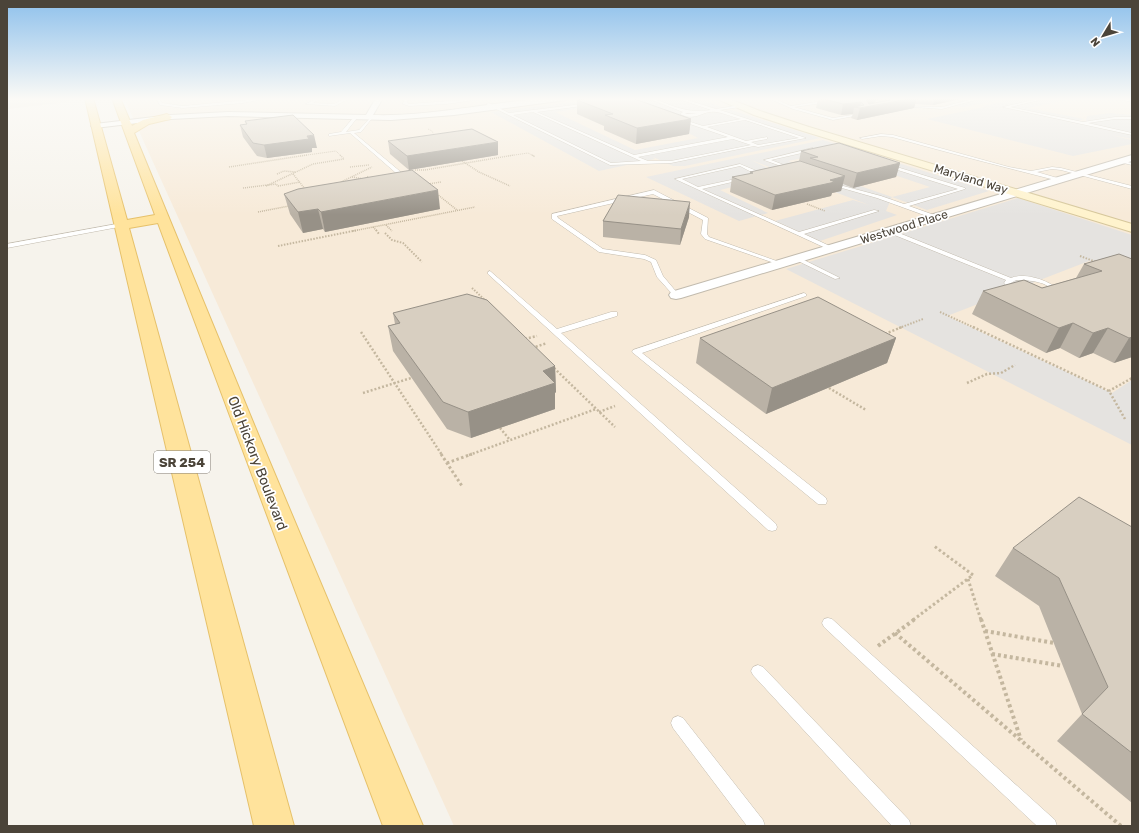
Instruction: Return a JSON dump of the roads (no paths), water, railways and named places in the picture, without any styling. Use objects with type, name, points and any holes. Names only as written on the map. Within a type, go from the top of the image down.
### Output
[{"type":"main road","name":"SR 254","points":[[98,137],[274,826]]},
{"type":"main road","name":"Old Hickory Boulevard","points":[[131,137],[403,826]]},
{"type":"main road","name":"Maryland Way","points":[[833,137],[1132,228]]},
{"type":"main road","points":[[833,137],[862,138]]},
{"type":"main road","name":"Maryland Way","points":[[858,137],[1132,218]]},
{"type":"main road","points":[[122,225],[164,218]]},
{"type":"street","name":"Westwood Place","points":[[676,295],[1132,158]]},
{"type":"lane","points":[[357,137],[406,179]]},
{"type":"lane","points":[[556,137],[610,164],[671,162],[804,138],[800,137]]},
{"type":"lane","points":[[590,137],[647,162]]},
{"type":"lane","points":[[729,137],[753,146]]},
{"type":"lane","points":[[862,138],[869,137]]},
{"type":"lane","points":[[895,137],[1059,180]]},
{"type":"lane","points":[[634,156],[732,138]]},
{"type":"lane","points":[[745,142],[766,138]]},
{"type":"lane","points":[[795,171],[766,160],[821,148]]},
{"type":"lane","points":[[880,162],[963,188],[903,206]]},
{"type":"lane","points":[[1121,162],[1132,164]]},
{"type":"lane","points":[[698,188],[762,174],[740,165],[677,179],[830,248]]},
{"type":"lane","points":[[1031,172],[1052,168],[1081,174],[1132,188]]},
{"type":"lane","points":[[825,182],[936,217]]},
{"type":"lane","points":[[676,295],[660,277],[655,263],[650,258],[645,256],[601,251],[555,219],[554,215],[654,192],[706,219],[704,234],[708,238],[782,264]]},
{"type":"lane","points":[[799,234],[876,212]]},
{"type":"lane","points":[[7,246],[122,225]]},
{"type":"lane","points":[[889,231],[1011,280],[1023,278],[1039,281],[1054,287],[1059,295],[1054,298],[1045,299],[1026,296],[1009,287],[1007,283],[1011,280]]},
{"type":"lane","points":[[798,259],[837,278]]},
{"type":"lane","points":[[490,273],[772,527]]},
{"type":"lane","points":[[804,295],[636,352],[822,501]]},
{"type":"lane","points":[[557,334],[614,314]]},
{"type":"lane","points":[[828,623],[1049,826]]},
{"type":"lane","points":[[758,670],[903,826]]},
{"type":"lane","points":[[678,723],[758,826]]}]
